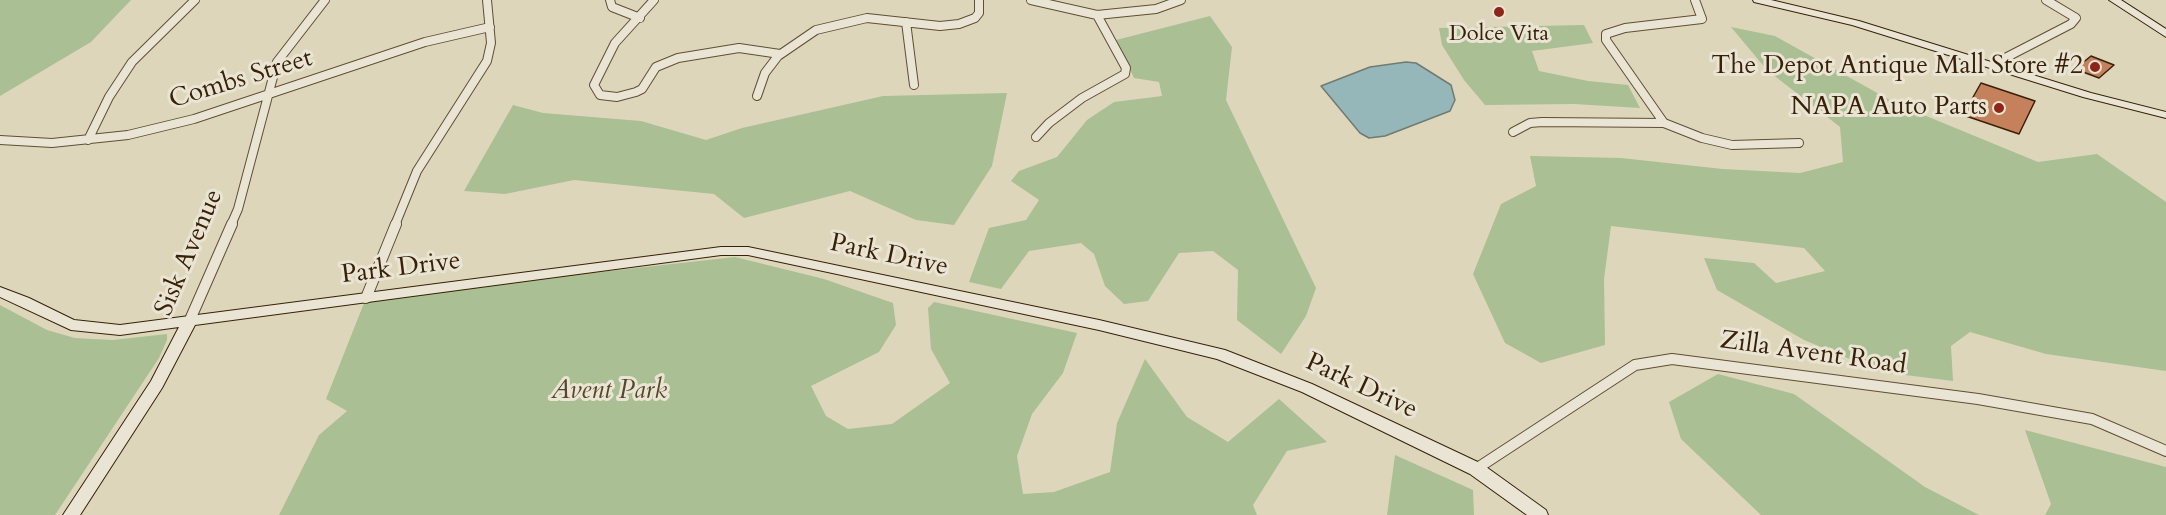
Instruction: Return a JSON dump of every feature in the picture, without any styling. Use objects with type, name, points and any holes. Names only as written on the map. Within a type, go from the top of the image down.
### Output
[{"type":"street","points":[[88,140],[109,97],[132,62],[195,0]]},
{"type":"street","name":"Sisk Avenue","points":[[71,515],[157,384],[189,322],[238,209],[267,95],[280,56],[325,0]]},
{"type":"street","points":[[366,298],[417,171],[487,61],[491,43],[487,0]]},
{"type":"street","points":[[610,0],[612,7],[639,18]]},
{"type":"street","points":[[654,0],[615,43],[599,71],[594,86],[600,95],[617,97],[636,92],[642,89],[656,68],[678,58],[739,48],[780,54]]},
{"type":"street","points":[[757,96],[765,73],[780,54],[816,30],[840,22],[867,18],[940,26],[959,24],[975,18],[979,13],[979,0]]},
{"type":"street","points":[[1031,0],[1074,12],[1097,15],[1156,9],[1181,0]]},
{"type":"street","points":[[1664,123],[1653,104],[1606,40],[1606,34],[1625,28],[1702,19],[1695,0]]},
{"type":"street","points":[[1758,0],[1855,23],[1999,68],[2166,115]]},
{"type":"street","points":[[1999,68],[2007,57],[2071,24],[2076,18],[2046,0]]},
{"type":"street","points":[[2114,0],[2166,34]]},
{"type":"street","points":[[1036,137],[1082,98],[1109,86],[1125,74],[1126,68],[1097,15]]},
{"type":"street","points":[[906,22],[914,85]]},
{"type":"street","name":"Combs Street","points":[[0,140],[34,143],[128,135],[194,119],[425,42],[490,27]]},
{"type":"street","points":[[1513,132],[1530,123],[1542,122],[1664,123],[1702,138],[1732,144],[1799,143]]},
{"type":"street","name":"Park Drive","points":[[0,292],[24,301],[71,325],[90,329],[120,330],[710,252],[748,251],[1099,325],[1220,354],[1307,388],[1476,469],[1540,515]]},
{"type":"street","name":"Zilla Avent Road","points":[[1476,469],[1635,365],[1672,359],[1977,399],[2092,419],[2166,451]]},
{"type":"green space","points":[[0,0],[131,0],[91,42],[0,96]]},
{"type":"green space","points":[[1210,16],[1232,47],[1226,100],[1316,288],[1306,316],[1281,354],[1237,320],[1238,270],[1213,251],[1179,253],[1148,301],[1124,304],[1105,286],[1094,254],[1081,243],[1029,251],[1001,289],[969,282],[989,228],[1026,220],[1039,200],[1011,181],[1019,171],[1057,157],[1087,120],[1114,102],[1162,96],[1159,82],[1134,78],[1116,40]]},
{"type":"green space","points":[[1584,25],[1593,43],[1532,51],[1539,71],[1588,81],[1628,85],[1640,108],[1574,104],[1485,105],[1464,80],[1442,45],[1439,28]]},
{"type":"green space","points":[[1731,27],[1775,36],[1897,104],[2038,162],[2097,154],[2166,202],[2166,371],[2046,354],[1970,332],[1951,346],[1953,381],[1881,372],[1804,340],[1717,290],[1704,258],[1754,263],[1776,283],[1825,271],[1804,248],[1611,226],[1604,279],[1605,345],[1541,363],[1505,343],[1473,274],[1501,204],[1536,186],[1530,156],[1621,158],[1723,169],[1800,173],[1843,162],[1840,127],[1767,70]]},
{"type":"green space","points":[[1007,93],[992,166],[954,225],[916,220],[850,191],[744,218],[714,194],[574,180],[505,194],[464,191],[513,105],[543,113],[641,121],[706,140],[742,128],[883,96]]},
{"type":"green space","name":"Avent Park","points":[[735,257],[824,279],[893,303],[896,325],[879,352],[811,386],[826,416],[848,429],[892,424],[950,383],[931,349],[928,308],[934,302],[1077,333],[1063,373],[1032,414],[1017,456],[1023,494],[1054,492],[1110,472],[1117,423],[1145,359],[1187,417],[1228,442],[1279,399],[1327,442],[1287,451],[1253,505],[1257,515],[279,515],[319,435],[347,411],[326,399],[366,298]]},
{"type":"green space","points":[[0,305],[47,330],[75,338],[113,340],[167,334],[167,340],[159,358],[55,515],[0,515]]},
{"type":"green space","points":[[1718,374],[1794,394],[1925,487],[1979,515],[1761,515],[1681,439],[1669,402]]},
{"type":"green space","points":[[2025,430],[2166,467],[2166,515],[2045,515],[2051,504]]},
{"type":"green space","points":[[1395,455],[1473,490],[1474,515],[1387,515]]},
{"type":"water","points":[[1406,62],[1416,63],[1451,85],[1455,100],[1450,111],[1385,136],[1369,138],[1360,133],[1321,86],[1370,67]]},
{"type":"building","name":"The Depot Antique Mall Store #2","points":[[2091,56],[2114,65],[2099,78],[2075,69]]},
{"type":"building","name":"NAPA Auto Parts","points":[[1981,83],[2035,101],[2019,134],[1963,115]]},
{"type":"place","name":"Dolce Vita","points":[[1499,12]]},
{"type":"place","name":"The Depot Antique Mall Store #2","points":[[2095,67]]},
{"type":"place","name":"NAPA Auto Parts","points":[[1999,108]]}]
